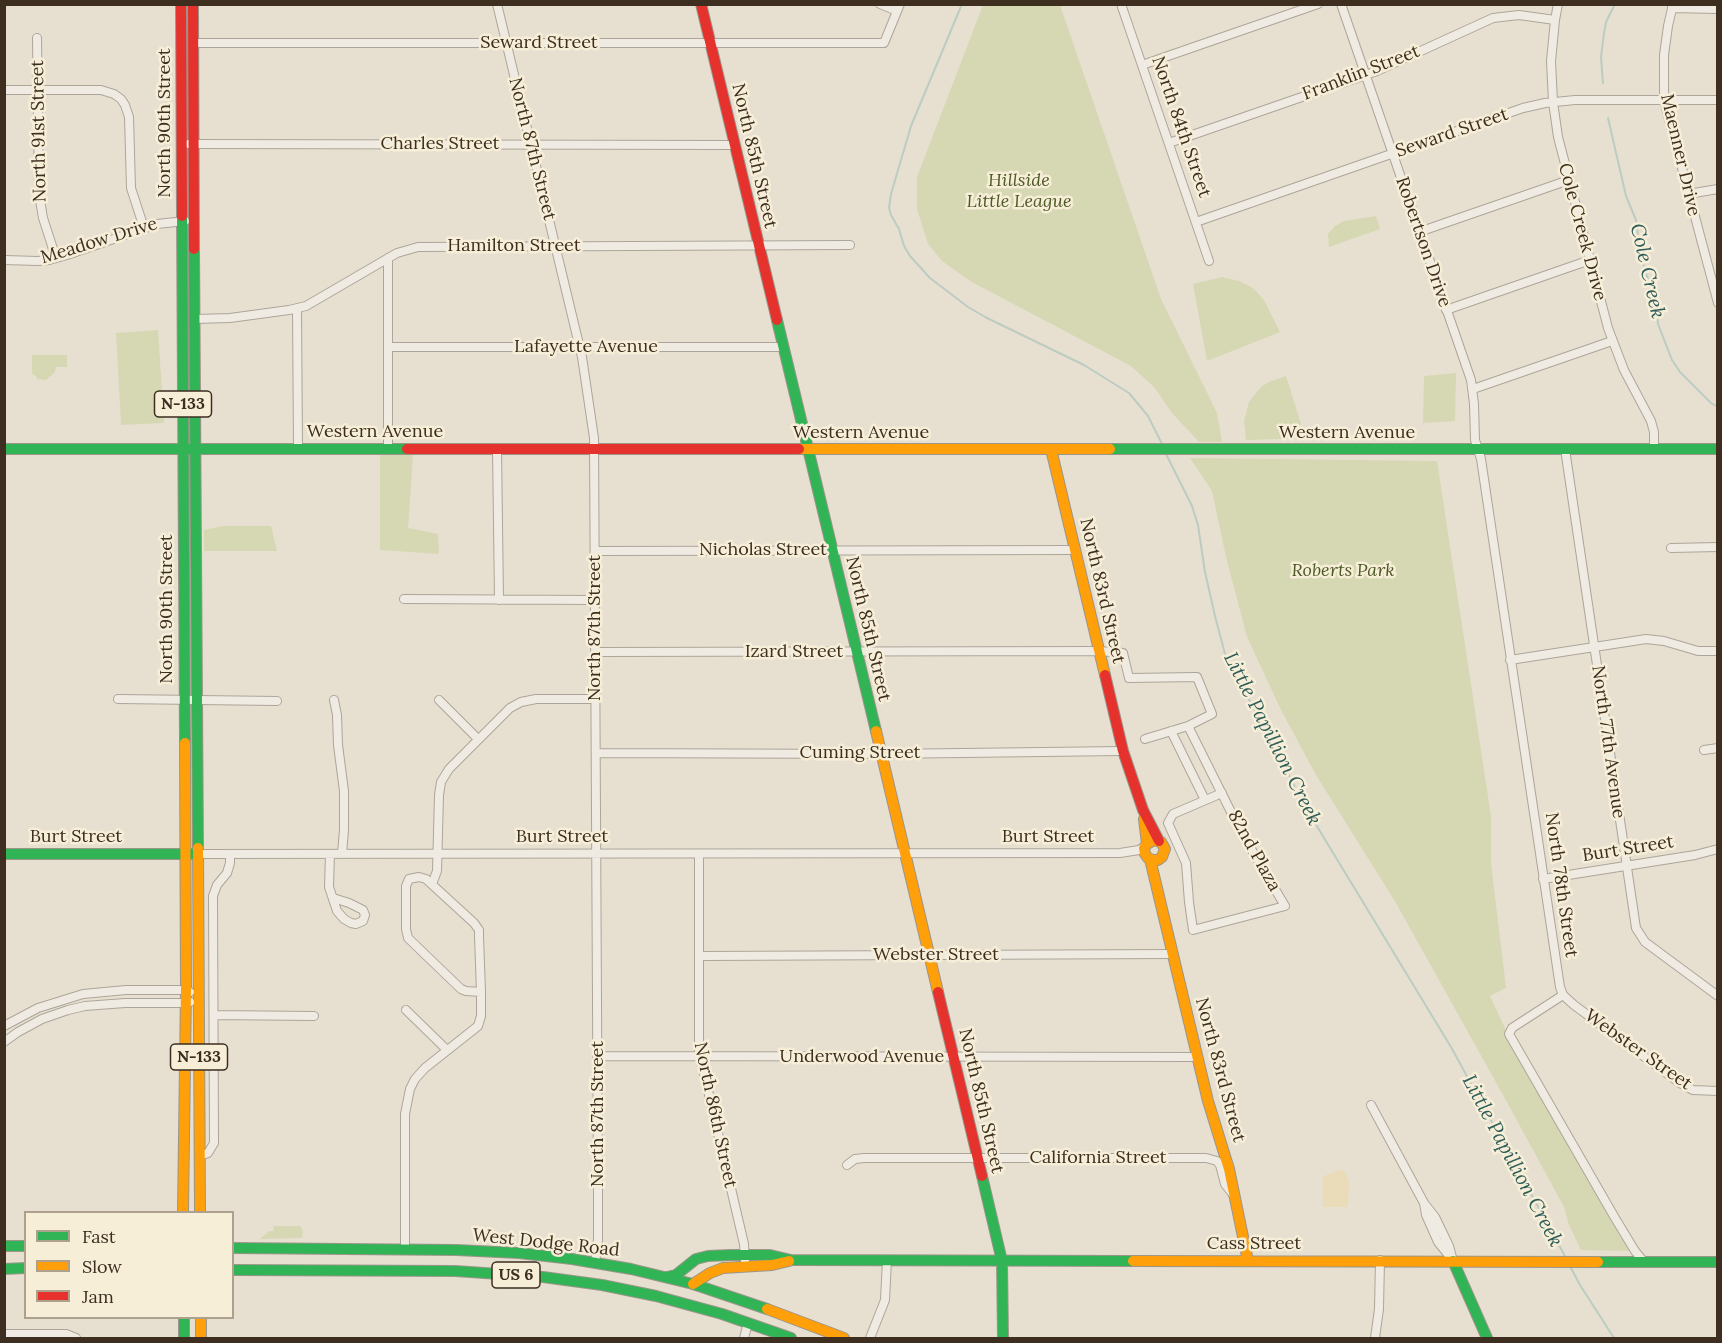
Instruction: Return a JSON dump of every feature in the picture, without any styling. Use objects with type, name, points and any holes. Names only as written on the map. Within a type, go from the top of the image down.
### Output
[{"type":"main road","name":"North 90th Street","points":[[181,4],[186,990],[183,1211]]},
{"type":"main road","name":"North 90th Street","points":[[193,4],[200,1211]]},
{"type":"main road","name":"North 85th Street","points":[[701,4],[1002,1261]]},
{"type":"main road","name":"North 83rd Street","points":[[1051,448],[1123,751],[1156,853],[1157,888],[1197,1057],[1235,1197],[1248,1260]]},
{"type":"main road","name":"Western Avenue","points":[[4,449],[1718,449]]},
{"type":"main road","name":"North 83rd Street","points":[[1143,810],[1146,845]]},
{"type":"main road","points":[[1146,845],[1151,840],[1156,853]]},
{"type":"main road","name":"Burt Street","points":[[4,854],[198,854]]},
{"type":"main road","points":[[4,1246],[24,1246]]},
{"type":"main road","name":"West Dodge Road","points":[[234,1248],[405,1249],[519,1253],[595,1263],[693,1284],[791,1317],[844,1338]]},
{"type":"main road","name":"Cass Street","points":[[667,1277],[676,1275],[699,1258],[712,1255],[772,1265],[791,1260],[1718,1262]]},
{"type":"main road","name":"Cass Street","points":[[643,1293],[680,1291],[714,1271],[745,1260]]},
{"type":"main road","points":[[1002,1261],[1003,1338]]},
{"type":"main road","points":[[1453,1261],[1487,1338]]},
{"type":"main road","points":[[4,1269],[24,1269]]},
{"type":"main road","name":"West Dodge Road","points":[[234,1270],[455,1271],[502,1273],[586,1283],[643,1293],[687,1304],[791,1338]]},
{"type":"main road","points":[[184,1319],[184,1338]]},
{"type":"main road","points":[[201,1319],[201,1338]]},
{"type":"street","name":"North 87th Street","points":[[497,4],[580,348],[594,438],[598,1056],[598,1242],[595,1263]]},
{"type":"street","points":[[880,4],[898,8]]},
{"type":"street","name":"North 84th Street","points":[[1121,4],[1209,261]]},
{"type":"street","points":[[1142,65],[1318,4]]},
{"type":"street","name":"Robertson Drive","points":[[1341,4],[1469,374],[1473,389],[1475,440],[1478,449]]},
{"type":"street","name":"Cole Creek Drive","points":[[1558,4],[1551,61],[1553,102],[1558,136],[1612,341],[1624,370],[1651,421],[1654,432],[1654,449]]},
{"type":"street","points":[[1673,6],[1718,9]]},
{"type":"street","name":"Maenner Drive","points":[[1673,6],[1664,55],[1666,100],[1670,125],[1714,280],[1718,303]]},
{"type":"street","name":"Seward Street","points":[[194,43],[884,43],[898,8]]},
{"type":"street","name":"Franklin Street","points":[[1169,143],[1366,74],[1492,18],[1519,15],[1555,20]]},
{"type":"street","name":"North 91st Street","points":[[37,38],[39,194],[43,218],[56,258]]},
{"type":"street","points":[[4,90],[99,90],[114,94],[121,99],[129,117],[131,188],[144,228]]},
{"type":"street","name":"Seward Street","points":[[1196,222],[1522,108],[1575,100],[1718,100]]},
{"type":"street","name":"Charles Street","points":[[181,144],[735,144]]},
{"type":"street","points":[[1419,232],[1569,180]]},
{"type":"street","points":[[1688,194],[1718,189]]},
{"type":"street","name":"Meadow Drive","points":[[4,260],[38,261],[56,258],[165,222],[194,221]]},
{"type":"street","name":"Hamilton Street","points":[[195,319],[230,318],[297,308],[314,302],[387,258],[418,246],[850,246]]},
{"type":"street","points":[[387,258],[388,449]]},
{"type":"street","points":[[1446,310],[1590,260]]},
{"type":"street","points":[[297,308],[298,449]]},
{"type":"street","points":[[1473,389],[1612,341]]},
{"type":"street","name":"Lafayette Avenue","points":[[388,348],[783,347]]},
{"type":"street","points":[[497,449],[499,600]]},
{"type":"street","name":"North 78th Street","points":[[1478,449],[1558,980],[1563,995]]},
{"type":"street","name":"North 77th Avenue","points":[[1565,449],[1636,928],[1641,938],[1718,996]]},
{"type":"street","points":[[1671,548],[1718,547]]},
{"type":"street","name":"Nicholas Street","points":[[595,550],[1076,550]]},
{"type":"street","points":[[404,599],[595,600]]},
{"type":"street","points":[[1510,660],[1655,639],[1671,642],[1691,650],[1718,651]]},
{"type":"street","points":[[1099,651],[1124,653],[1129,678],[1197,677],[1212,714],[1188,726],[1145,739]]},
{"type":"street","name":"Izard Street","points":[[596,652],[1099,651]]},
{"type":"street","points":[[118,699],[278,701]]},
{"type":"street","points":[[432,884],[437,874],[439,795],[441,782],[449,769],[510,708],[521,702],[536,699],[596,699]]},
{"type":"street","points":[[334,700],[344,791],[342,854]]},
{"type":"street","points":[[439,700],[478,739]]},
{"type":"street","name":"82nd Plaza","points":[[1188,726],[1222,793],[1241,832],[1285,906],[1193,930],[1186,863],[1168,823],[1173,814],[1222,793]]},
{"type":"street","name":"82nd Plaza","points":[[1171,731],[1205,800]]},
{"type":"street","points":[[1704,750],[1718,748]]},
{"type":"street","name":"Cuming Street","points":[[596,753],[1123,751]]},
{"type":"street","points":[[1156,853],[1177,843]]},
{"type":"street","name":"Burt Street","points":[[1120,854],[1139,850],[1146,845]]},
{"type":"street","name":"Burt Street","points":[[1543,879],[1695,855],[1718,849]]},
{"type":"street","name":"Burt Street","points":[[198,854],[1156,853]]},
{"type":"street","points":[[200,1156],[208,1153],[214,1143],[213,896],[217,885],[227,873],[230,854]]},
{"type":"street","points":[[330,854],[328,880],[333,898]]},
{"type":"street","name":"North 86th Street","points":[[699,854],[700,1057],[745,1260]]},
{"type":"street","points":[[405,1249],[406,1100],[418,1074],[479,1025],[481,1016],[481,992],[479,930],[432,884],[423,878],[407,880],[407,935],[461,989],[481,992]]},
{"type":"street","name":"Webster Street","points":[[699,956],[1173,954]]},
{"type":"street","points":[[4,1026],[38,1008],[83,993],[186,990],[199,997]]},
{"type":"street","points":[[1563,995],[1512,1028],[1509,1034],[1615,1218],[1644,1262]]},
{"type":"street","name":"Webster Street","points":[[1563,995],[1680,1083],[1693,1090],[1718,1091]]},
{"type":"street","points":[[4,1042],[42,1020],[85,1006],[125,1003],[186,1003],[199,997]]},
{"type":"street","points":[[406,1010],[447,1050]]},
{"type":"street","points":[[214,1015],[314,1016]]},
{"type":"street","name":"Underwood Avenue","points":[[598,1056],[1197,1057]]},
{"type":"street","points":[[1371,1105],[1424,1203],[1436,1216],[1453,1261]]},
{"type":"street","points":[[1206,1158],[1218,1152],[1222,1144]]},
{"type":"street","name":"California Street","points":[[847,1165],[855,1159],[864,1158],[1206,1158]]},
{"type":"street","points":[[1206,1158],[1217,1161],[1220,1165],[1225,1184],[1235,1197]]},
{"type":"street","points":[[870,1338],[885,1300],[886,1260]]},
{"type":"street","points":[[1375,1338],[1379,1314],[1380,1260]]},
{"type":"street","points":[[744,1338],[748,1323]]},
{"type":"street","points":[[4,1334],[66,1334],[76,1338]]},
{"type":"green space","name":"Hillside Little League","points":[[983,5],[1060,5],[1161,299],[1217,413],[1222,442],[1199,442],[1172,413],[1154,387],[1131,366],[970,281],[942,261],[928,244],[917,209],[917,177]]},
{"type":"green space","points":[[1376,216],[1380,229],[1329,247],[1328,234],[1335,226],[1344,221]]},
{"type":"green space","points":[[1222,277],[1239,281],[1253,288],[1264,300],[1280,332],[1207,361],[1193,284]]},
{"type":"green space","points":[[158,330],[164,423],[121,425],[116,333]]},
{"type":"green space","points":[[32,355],[67,355],[67,367],[56,367],[55,372],[46,380],[37,379],[32,374]]},
{"type":"green space","points":[[1456,373],[1455,421],[1423,423],[1424,376]]},
{"type":"green space","points":[[1286,376],[1301,424],[1297,432],[1280,439],[1246,440],[1244,421],[1249,402],[1261,387]]},
{"type":"green space","points":[[380,454],[413,455],[408,528],[438,534],[439,554],[380,550]]},
{"type":"green space","name":"Roberts Park","points":[[1190,458],[1437,461],[1491,816],[1491,863],[1506,988],[1490,996],[1510,1039],[1635,1251],[1581,1250],[1569,1225],[1564,1207],[1508,1104],[1396,903],[1316,775],[1281,710],[1247,637],[1212,491]]},
{"type":"green space","points":[[223,526],[271,526],[277,551],[204,551],[204,530]]},
{"type":"green space","points":[[273,1226],[300,1226],[303,1231],[302,1238],[260,1239],[269,1231],[274,1231]]},
{"type":"sand","points":[[1342,1169],[1349,1181],[1348,1207],[1323,1207],[1323,1176]]},
{"type":"waterway","name":"Little Papillion Creek","points":[[962,4],[911,126],[891,194],[889,208],[904,246],[930,278],[968,307],[1084,365],[1129,393],[1148,416],[1162,444]]},
{"type":"waterway","name":"Cole Creek","points":[[1603,83],[1601,57],[1604,33],[1606,22],[1615,4]]},
{"type":"waterway","name":"Cole Creek","points":[[1608,118],[1626,196],[1636,220],[1640,252],[1654,292],[1658,324],[1672,360],[1680,372],[1711,403],[1718,407]]},
{"type":"waterway","name":"Little Papillion Creek","points":[[1165,452],[1192,506],[1198,525],[1215,616],[1225,654],[1231,667],[1304,805],[1451,1047],[1566,1258]]},
{"type":"waterway","name":"Little Papillion Creek","points":[[1570,1266],[1614,1338]]},
{"type":"traffic: fast","points":[[182,216],[185,743]]},
{"type":"traffic: fast","points":[[194,249],[198,848]]},
{"type":"traffic: fast","points":[[777,320],[876,731]]},
{"type":"traffic: fast","points":[[4,449],[407,449]]},
{"type":"traffic: fast","points":[[1110,449],[1718,449]]},
{"type":"traffic: fast","points":[[4,854],[193,854]]},
{"type":"traffic: fast","points":[[982,1176],[1002,1261],[1003,1338]]},
{"type":"traffic: fast","points":[[4,1246],[24,1246]]},
{"type":"traffic: fast","points":[[234,1248],[456,1250],[519,1253],[572,1259],[631,1269],[693,1284],[767,1309]]},
{"type":"traffic: fast","points":[[667,1277],[676,1275],[696,1259],[731,1255],[770,1255],[791,1260],[1133,1261]]},
{"type":"traffic: fast","points":[[1453,1261],[1487,1338]]},
{"type":"traffic: fast","points":[[1598,1262],[1718,1262]]},
{"type":"traffic: fast","points":[[4,1269],[24,1268]]},
{"type":"traffic: fast","points":[[234,1270],[455,1271],[543,1277],[602,1285],[656,1296],[722,1314],[791,1338]]},
{"type":"traffic: fast","points":[[184,1319],[184,1338]]},
{"type":"traffic: slow","points":[[799,449],[1110,449]]},
{"type":"traffic: slow","points":[[1051,449],[1105,675]]},
{"type":"traffic: slow","points":[[876,731],[938,992]]},
{"type":"traffic: slow","points":[[183,1211],[186,990],[185,743]]},
{"type":"traffic: slow","points":[[1144,819],[1147,844],[1144,848],[1145,854],[1153,860],[1162,857],[1165,849],[1161,842],[1154,840],[1147,844]]},
{"type":"traffic: slow","points":[[198,848],[200,1211]]},
{"type":"traffic: slow","points":[[1150,859],[1208,1101],[1229,1169],[1248,1261]]},
{"type":"traffic: slow","points":[[693,1284],[723,1268],[772,1265],[789,1261]]},
{"type":"traffic: slow","points":[[1133,1261],[1598,1262]]},
{"type":"traffic: slow","points":[[767,1309],[844,1338]]},
{"type":"traffic: slow","points":[[201,1319],[201,1338]]},
{"type":"traffic: jam","points":[[181,4],[182,216]]},
{"type":"traffic: jam","points":[[193,4],[194,249]]},
{"type":"traffic: jam","points":[[701,4],[777,320]]},
{"type":"traffic: jam","points":[[407,449],[799,449]]},
{"type":"traffic: jam","points":[[1105,675],[1123,751],[1143,810],[1159,841]]},
{"type":"traffic: jam","points":[[938,992],[982,1176]]}]
